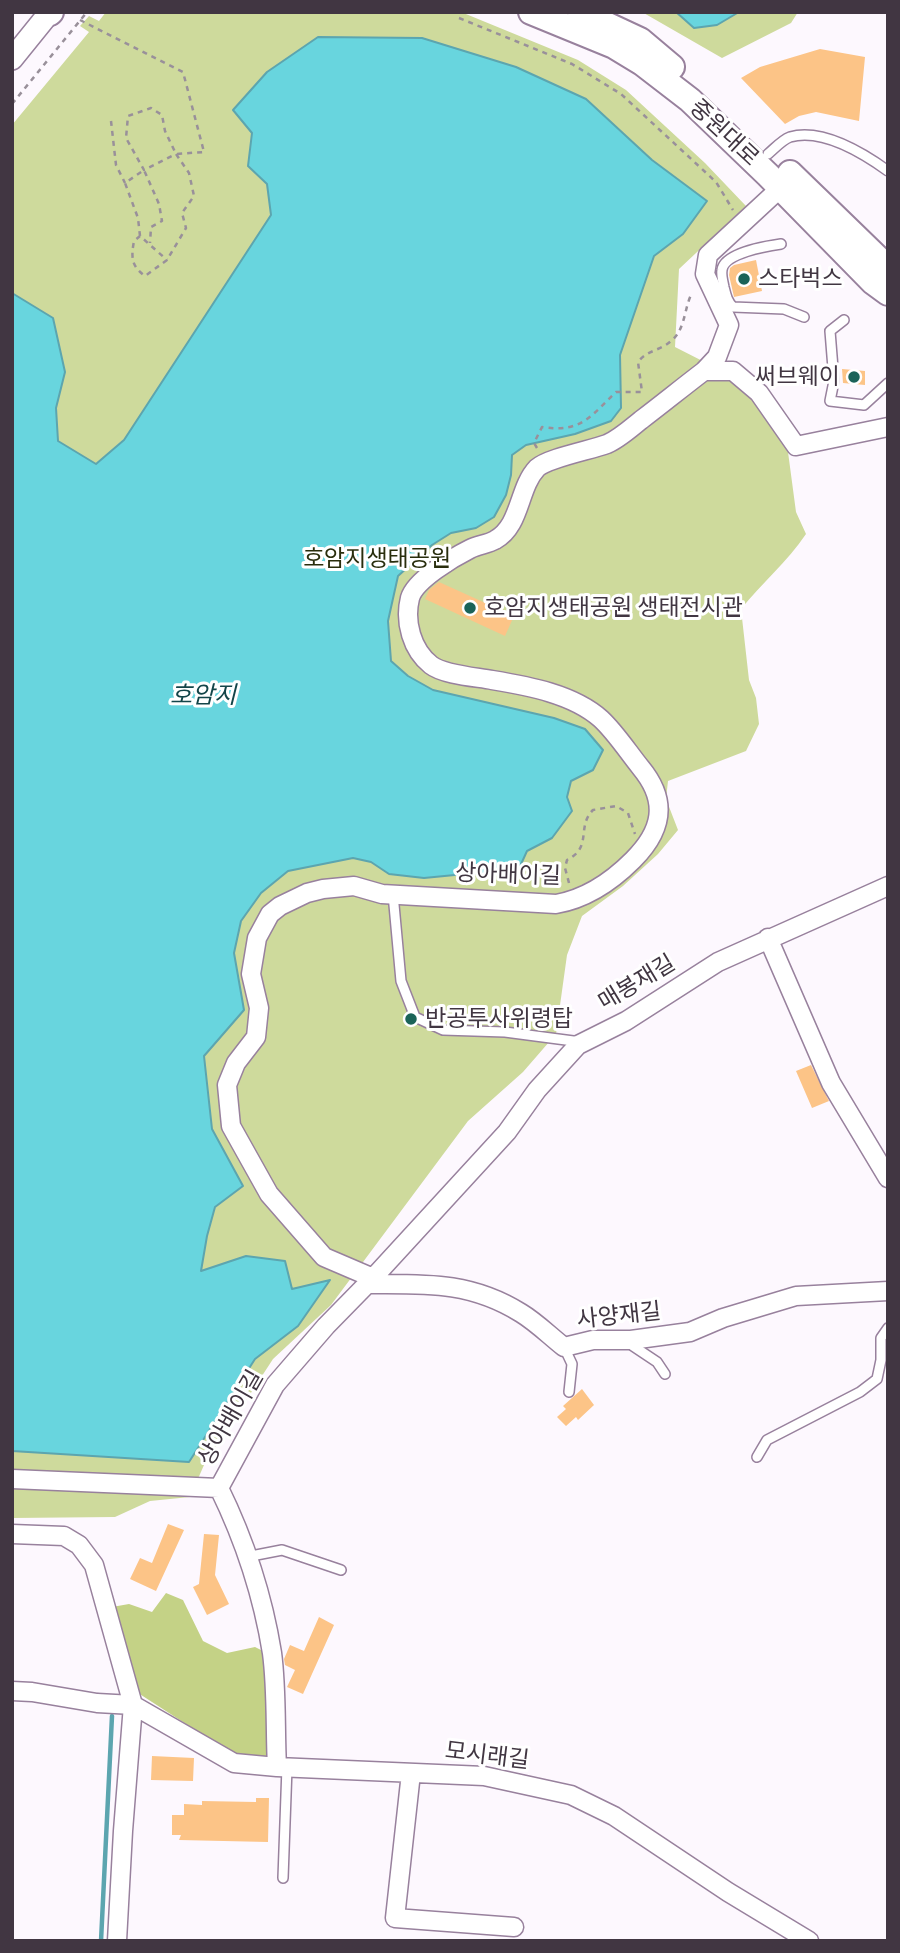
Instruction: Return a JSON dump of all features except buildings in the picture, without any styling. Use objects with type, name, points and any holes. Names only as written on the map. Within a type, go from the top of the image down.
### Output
[{"type":"main road","name":"중원대로","points":[[531,12],[614,46],[642,63],[690,100],[888,268]]},
{"type":"main road","name":"중원대로","points":[[580,12],[640,40],[768,154],[787,182],[873,282],[888,293]]},
{"type":"street","points":[[12,59],[50,12]]},
{"type":"street","name":"상아배이길","points":[[219,1488],[275,1385],[326,1326],[370,1281],[324,1257],[269,1194],[231,1126],[227,1085],[236,1063],[256,1037],[259,1008],[251,974],[257,938],[270,914],[295,898],[323,889],[354,886],[393,894],[556,904],[569,902],[583,897],[622,872],[648,845],[659,824],[657,798],[651,779],[600,719],[570,701],[527,687],[457,674],[432,666],[414,646],[409,625],[410,596],[431,572],[471,548],[497,540],[513,521],[519,500],[538,467],[608,444],[704,371],[717,357],[729,325],[705,274],[708,255],[787,182]]},
{"type":"street","points":[[704,371],[733,371],[759,393],[796,446],[888,426]]},
{"type":"street","name":"매봉재길","points":[[370,1281],[507,1132],[537,1090],[583,1042],[625,1021],[718,961],[888,886]]},
{"type":"street","points":[[768,938],[831,1083],[888,1178]]},
{"type":"street","name":"사양재길","points":[[370,1281],[439,1284],[480,1293],[522,1313],[564,1347],[593,1340],[631,1340],[690,1332],[723,1318],[796,1296],[888,1291]]},
{"type":"street","name":"상아배이길","points":[[12,1479],[219,1488]]},
{"type":"street","name":"상아배이길","points":[[219,1488],[231,1511],[261,1601],[272,1655],[282,1767]]},
{"type":"street","points":[[12,1534],[64,1536],[79,1545],[94,1565],[133,1705],[117,1941]]},
{"type":"street","points":[[12,1691],[97,1703],[133,1705]]},
{"type":"street","name":"모시래길","points":[[133,1705],[234,1763],[484,1776],[571,1795],[614,1816],[728,1892],[809,1941]]},
{"type":"street","points":[[411,1773],[395,1918],[514,1927]]},
{"type":"lane","points":[[768,154],[792,136],[816,137],[840,144],[888,171]]},
{"type":"lane","points":[[781,244],[762,247],[730,258],[724,263],[723,280],[728,301],[733,307],[784,309],[804,317]]},
{"type":"lane","points":[[844,320],[830,331],[834,381],[830,401],[864,405],[888,383]]},
{"type":"lane","points":[[393,894],[401,981],[415,1017],[443,1030],[505,1032],[583,1042]]},
{"type":"lane","points":[[757,1457],[767,1440],[860,1392],[877,1379],[881,1360],[881,1338],[888,1328]]},
{"type":"lane","points":[[631,1340],[633,1346],[657,1362],[665,1374]]},
{"type":"lane","points":[[564,1347],[572,1364],[569,1392]]},
{"type":"lane","points":[[246,1557],[282,1550],[341,1570]]},
{"type":"lane","points":[[282,1767],[283,1878]]},
{"type":"path","points":[[12,104],[87,12]]},
{"type":"path","points":[[459,19],[572,64],[621,94],[716,182],[735,213]]},
{"type":"path","points":[[80,20],[183,72],[204,152],[176,154],[125,183]]},
{"type":"path","points":[[111,121],[117,165],[138,218],[139,236],[134,241],[131,255],[135,269],[145,276],[167,260],[186,228],[182,213],[194,196],[189,173],[165,131],[162,115],[151,108],[128,116],[126,138],[159,204],[162,221],[151,227],[150,244]]},
{"type":"path","points":[[139,236],[167,260]]},
{"type":"path","points":[[534,443],[542,427],[570,429],[585,421],[616,393],[642,392],[638,362],[644,354],[672,341],[682,327],[685,307],[691,295]]},
{"type":"path","points":[[572,894],[565,868],[567,860],[577,855],[583,844],[585,821],[593,810],[616,806],[628,813],[635,831],[633,841]]},
{"type":"green space","name":"호암지생태공원","points":[[106,12],[461,12],[578,60],[626,90],[705,163],[746,206],[679,269],[675,347],[730,375],[763,413],[788,452],[796,512],[806,534],[741,609],[749,680],[756,698],[759,724],[746,751],[668,781],[666,799],[678,830],[658,854],[623,886],[582,916],[567,955],[556,1034],[523,1072],[468,1121],[331,1305],[273,1359],[204,1465],[190,1497],[150,1501],[115,1517],[12,1518],[12,125],[89,32],[80,26],[89,16],[99,21]]},
{"type":"green space","points":[[642,12],[798,12],[791,23],[722,58]]},
{"type":"green space","points":[[166,1593],[183,1600],[203,1641],[227,1653],[255,1647],[265,1652],[271,1751],[265,1757],[237,1757],[135,1691],[112,1607],[129,1604],[152,1612]]},
{"type":"water","points":[[676,12],[739,12],[717,25],[694,28]]},
{"type":"water","name":"호암지","points":[[318,37],[422,38],[516,67],[586,99],[652,160],[707,201],[683,234],[654,256],[620,355],[621,408],[611,421],[575,434],[526,445],[512,455],[506,495],[494,517],[476,528],[451,533],[432,545],[398,576],[388,621],[391,661],[408,676],[433,690],[554,718],[585,729],[603,750],[593,770],[571,781],[567,797],[572,811],[552,838],[527,851],[517,873],[424,878],[389,874],[371,862],[353,858],[288,871],[261,893],[241,921],[234,953],[244,1010],[204,1056],[212,1129],[243,1186],[215,1207],[201,1271],[246,1256],[285,1261],[292,1289],[330,1280],[298,1326],[255,1359],[189,1462],[12,1451],[12,293],[53,318],[65,372],[56,408],[58,441],[96,464],[124,440],[271,215],[267,184],[248,166],[252,133],[233,110],[267,72]]},
{"type":"waterway","points":[[101,1941],[112,1716]]},
{"type":"place","name":"스타벅스","points":[[744,279]]},
{"type":"place","name":"써브웨이","points":[[854,377]]},
{"type":"place","name":"호암지생태공원 생태전시관","points":[[470,608]]},
{"type":"place","name":"반공투사위령탑","points":[[411,1019]]}]
